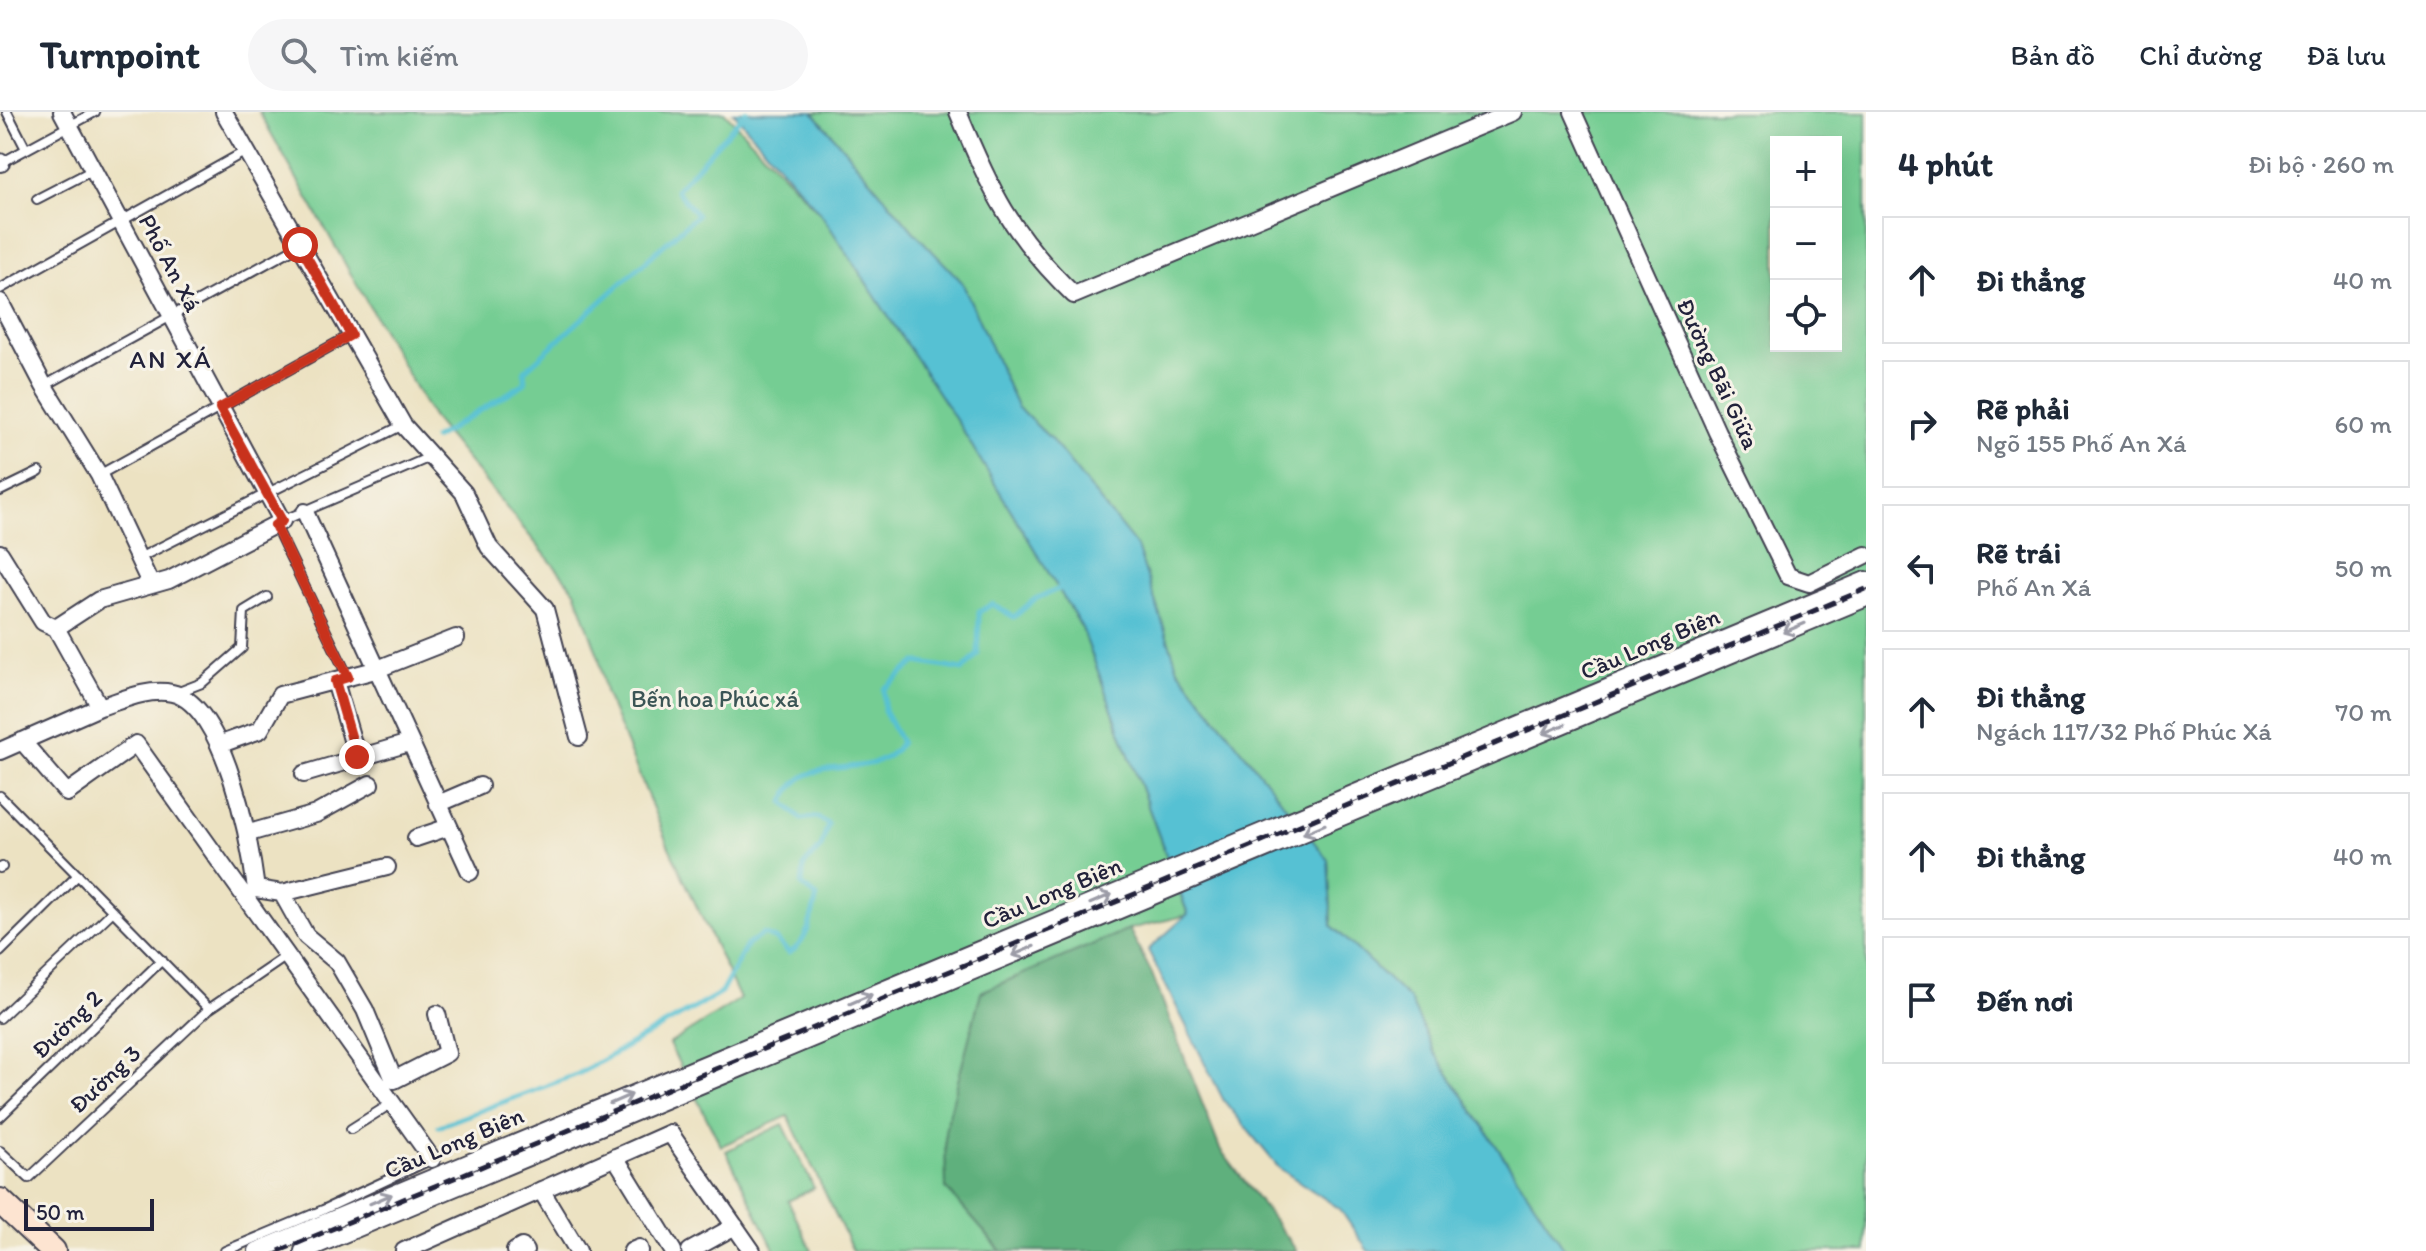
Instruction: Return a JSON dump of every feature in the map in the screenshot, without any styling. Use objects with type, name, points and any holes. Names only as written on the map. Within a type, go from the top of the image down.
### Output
[{"type":"street","points":[[224,112],[403,425],[464,493],[489,547],[545,609],[579,737]]},
{"type":"street","points":[[958,112],[1004,213],[1024,244],[1074,295],[1513,112]]},
{"type":"street","name":"Đường Bãi Giữa","points":[[1573,112],[1717,432],[1788,576],[1809,583],[1866,555]]},
{"type":"street","name":"Phố An Xá","points":[[65,118],[278,523]]},
{"type":"street","points":[[0,302],[44,386],[99,475],[151,585]]},
{"type":"street","points":[[305,512],[470,872]]},
{"type":"street","points":[[56,628],[99,600],[169,580],[278,523]]},
{"type":"street","points":[[0,553],[43,622],[56,628],[100,707]]},
{"type":"street","name":"Cầu Long Biên","points":[[257,1251],[1866,580]]},
{"type":"street","name":"Cầu Long Biên","points":[[303,1251],[1866,598]]},
{"type":"street","points":[[221,744],[260,730],[280,695],[375,670],[456,638]]},
{"type":"street","points":[[342,679],[357,757]]},
{"type":"street","points":[[387,867],[282,893],[256,889],[249,833],[231,785],[221,744],[201,713],[175,693],[153,692],[100,707],[8,743],[67,793],[136,744],[432,1159]]},
{"type":"street","points":[[304,774],[409,743]]},
{"type":"street","points":[[249,833],[316,814],[370,784]]},
{"type":"street","points":[[438,804],[480,786]]},
{"type":"street","points":[[416,838],[449,827]]},
{"type":"street","points":[[282,893],[306,936],[337,962],[365,1010],[394,1080],[447,1053],[437,1014]]},
{"type":"street","points":[[404,1251],[670,1133],[752,1251]]},
{"type":"street","points":[[615,1157],[673,1251]]},
{"type":"street","points":[[541,1190],[578,1251]]},
{"type":"street","points":[[0,1201],[53,1251]]},
{"type":"street","points":[[690,1251],[735,1226]]},
{"type":"street","points":[[515,1251],[522,1247],[525,1251]]},
{"type":"street","points":[[632,1251],[639,1248],[640,1251]]},
{"type":"lane","points":[[7,112],[26,149]]},
{"type":"lane","points":[[0,163],[26,149],[65,118],[95,112]]},
{"type":"lane","points":[[0,289],[246,151]]},
{"type":"lane","points":[[37,199],[93,170]]},
{"type":"lane","points":[[44,386],[300,245]]},
{"type":"lane","points":[[99,475],[351,335]]},
{"type":"lane","points":[[138,559],[267,497],[403,425]]},
{"type":"lane","points":[[342,679],[278,523],[431,456]]},
{"type":"lane","points":[[0,491],[39,472]]},
{"type":"lane","points":[[175,693],[202,683],[242,648],[244,611],[267,597]]},
{"type":"lane","points":[[0,796],[209,1009]]},
{"type":"lane","points":[[29,842],[37,834]]},
{"type":"lane","points":[[0,952],[78,875]]},
{"type":"lane","points":[[2,1013],[113,911]]},
{"type":"lane","name":"Đường 3","points":[[0,1151],[29,1178],[209,1009],[288,955]]},
{"type":"lane","name":"Đường 2","points":[[0,1117],[162,960]]},
{"type":"lane","points":[[351,1129],[392,1103]]},
{"type":"lane","points":[[225,1251],[432,1159]]},
{"type":"green space","name":"Bến hoa Phúc xá","points":[[259,112],[724,112],[822,215],[960,426],[1082,628],[1188,915],[1129,929],[981,992],[946,1188],[1001,1251],[853,1251],[788,1116],[721,1146],[669,1044],[740,999],[668,845],[605,692],[599,658],[575,591],[432,417]]},
{"type":"green space","points":[[813,112],[1866,112],[1866,1251],[1566,1251],[1434,1052],[1410,1000],[1332,926],[1328,860],[1178,669],[1137,547],[1050,438],[1017,407],[962,282],[913,231]]},
{"type":"green space","points":[[1129,929],[1152,974],[1220,1149],[1297,1251],[1001,1251],[946,1188],[945,1131],[981,992]]},
{"type":"green space","points":[[783,1124],[814,1188],[788,1201],[812,1251],[775,1251],[726,1151]]},
{"type":"water","points":[[733,112],[813,112],[913,231],[962,282],[1017,407],[1050,438],[1137,547],[1178,669],[1328,860],[1332,926],[1410,1000],[1434,1052],[1566,1251],[1368,1251],[1340,1209],[1279,1168],[1224,1101],[1148,950],[1188,914],[1082,628],[960,426],[822,215]]},
{"type":"waterway","points":[[434,439],[525,383],[524,371],[697,215],[676,190],[746,112]]},
{"type":"waterway","points":[[439,1126],[578,1074],[721,993],[747,945],[763,934],[776,939],[789,953],[796,948],[808,928],[817,897],[802,885],[804,865],[821,847],[828,824],[817,817],[801,819],[784,802],[794,785],[808,775],[875,763],[889,755],[901,742],[884,711],[884,689],[916,662],[963,670],[978,654],[979,612],[992,604],[1014,617],[1035,599],[1064,587]]},
{"type":"railway","points":[[279,1251],[1866,589]]},
{"type":"district","name":"AN XÁ","points":[[171,359]]},
{"type":"route","points":[[300,245],[351,335],[220,408],[282,521],[275,525],[348,677],[335,681],[357,757]]}]
